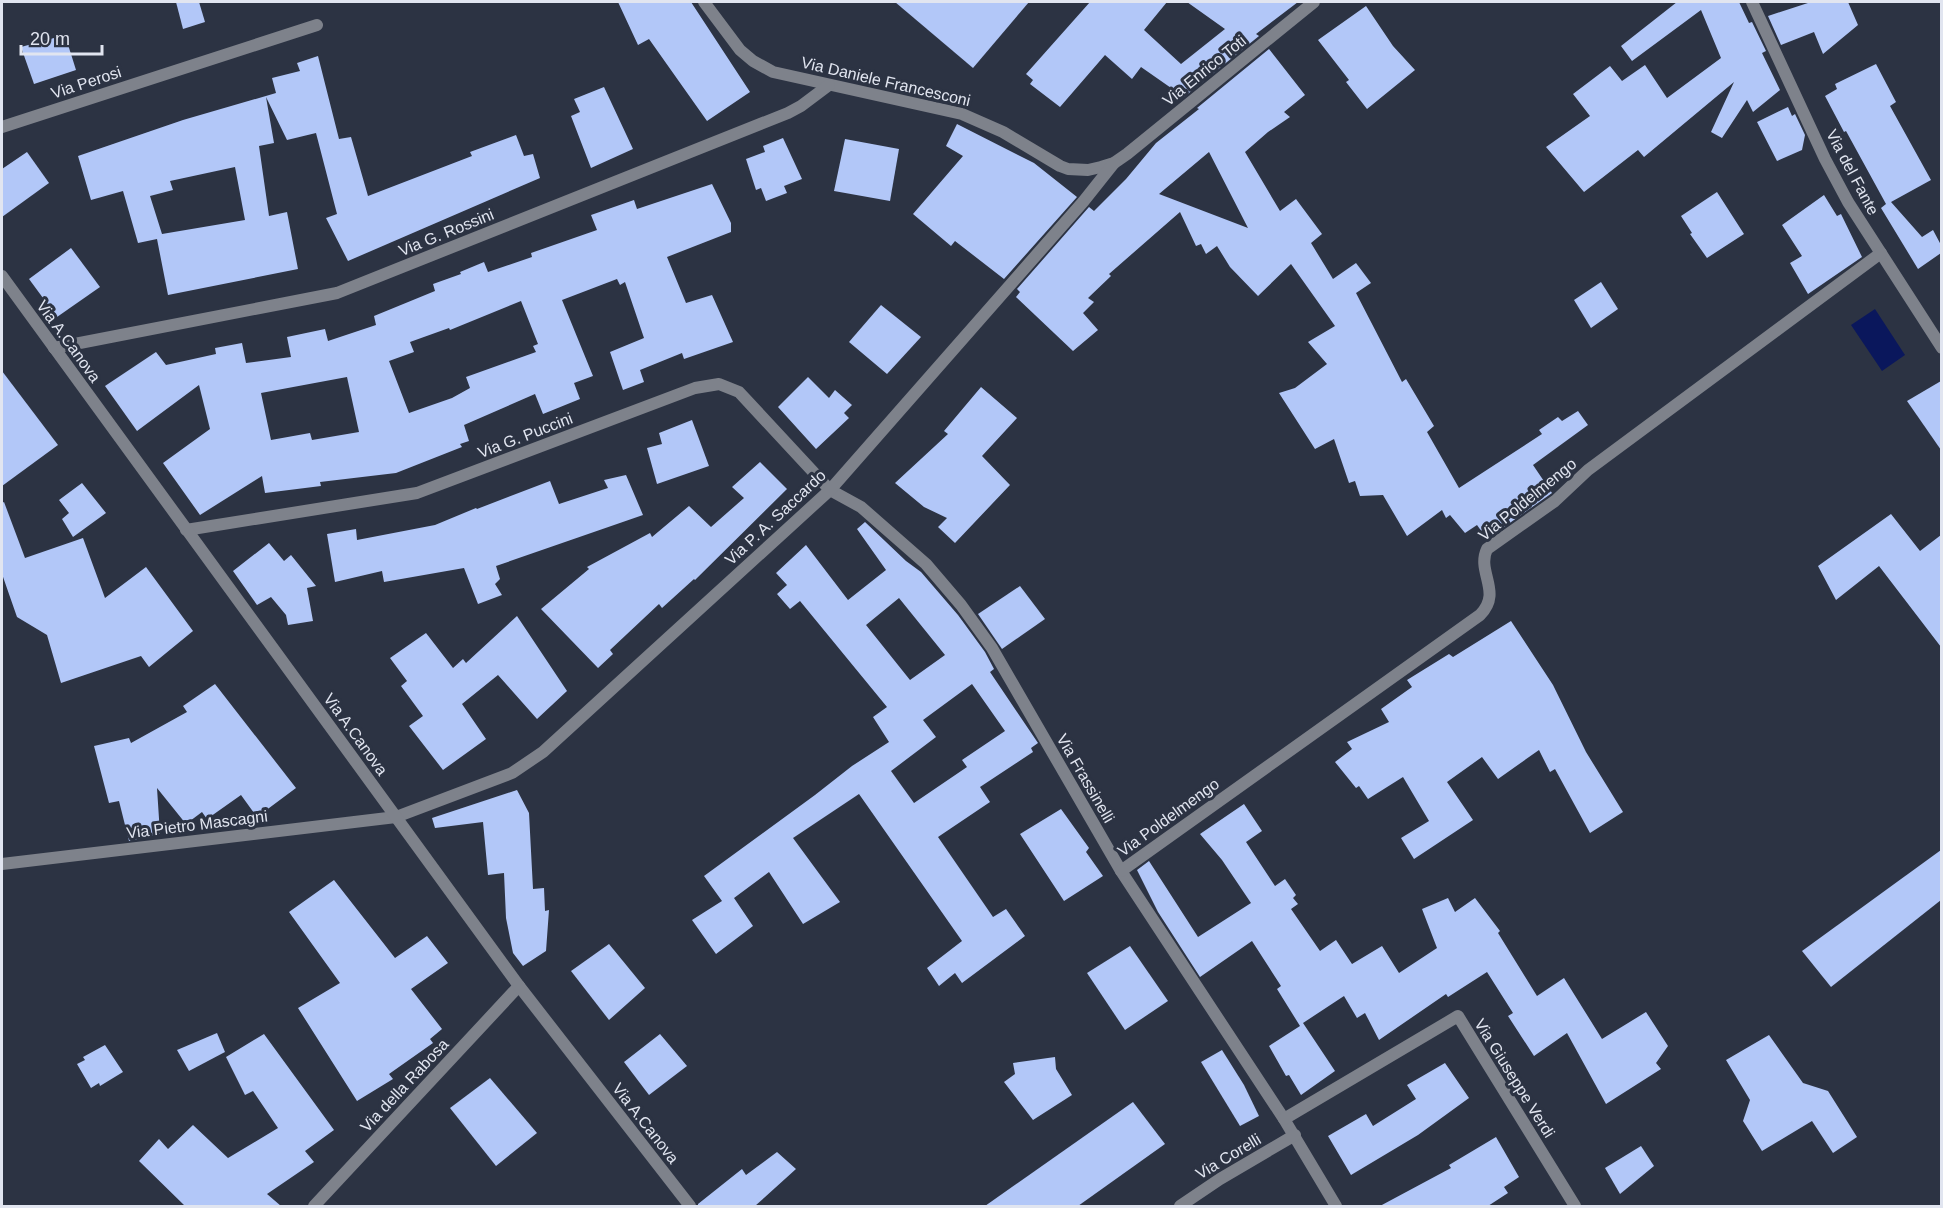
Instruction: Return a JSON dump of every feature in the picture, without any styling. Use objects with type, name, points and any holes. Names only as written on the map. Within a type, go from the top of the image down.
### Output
[{"type":"street","name":"Via Daniele Francesconi","points":[[704,2],[740,50],[753,61],[773,72],[962,114],[1003,132],[1059,166],[1068,169],[1088,170],[1114,163]]},
{"type":"street","name":"Via Enrico Toti","points":[[1114,163],[1314,2]]},
{"type":"street","name":"Via del Fante","points":[[1752,2],[1825,159],[1848,202],[1941,348]]},
{"type":"street","name":"Via Perosi","points":[[2,127],[317,25]]},
{"type":"street","name":"Via G. Rossini","points":[[54,348],[337,293],[788,112],[829,85]]},
{"type":"street","name":"Via P. A. Saccardo","points":[[396,817],[512,773],[543,752],[830,490],[1083,202],[1114,163]]},
{"type":"street","name":"Via Poldelmengo","points":[[1121,872],[1480,615],[1487,606],[1490,596],[1484,559],[1487,549],[1555,501],[1588,470],[1881,253]]},
{"type":"street","name":"Via A.Canova","points":[[2,276],[519,986],[685,1205]]},
{"type":"street","name":"Via G. Puccini","points":[[186,530],[417,493],[695,388],[718,384],[739,392],[830,490]]},
{"type":"street","name":"Via Frassinelli","points":[[830,490],[861,507],[926,564],[961,605],[992,648],[1121,872],[1284,1119],[1336,1206]]},
{"type":"street","name":"Via Pietro Mascagni","points":[[2,864],[396,817]]},
{"type":"street","name":"Via della Rabosa","points":[[314,1206],[519,986]]},
{"type":"street","name":"Via Giuseppe Verdi","points":[[1284,1119],[1458,1016],[1575,1206]]},
{"type":"street","name":"Via Corelli","points":[[1180,1206],[1294,1135]]},
{"type":"shaded area","points":[[1875,309],[1905,355],[1882,371],[1851,325]]},
{"type":"building","points":[[176,2],[199,2],[205,22],[183,29]]},
{"type":"building","points":[[618,2],[691,2],[750,92],[707,121],[649,39],[638,45]]},
{"type":"building","points":[[895,2],[1029,2],[973,68]]},
{"type":"building","points":[[1090,2],[1167,2],[1144,30],[1181,64],[1225,29],[1187,2],[1298,2],[1256,34],[1259,36],[1184,97],[1141,67],[1132,79],[1105,55],[1060,107],[1030,84],[1033,80],[1026,74]]},
{"type":"building","points":[[1677,2],[1739,2],[1766,51],[1762,53],[1780,90],[1753,112],[1747,100],[1722,138],[1711,132],[1734,82],[1644,157],[1638,150],[1584,192],[1546,147],[1590,116],[1573,94],[1610,66],[1622,81],[1645,65],[1667,98],[1721,58],[1701,10],[1632,61],[1621,46]]},
{"type":"building","points":[[1811,2],[1848,2],[1858,25],[1823,54],[1814,32],[1781,45],[1768,16]]},
{"type":"building","points":[[1366,6],[1393,46],[1415,70],[1367,109],[1346,82],[1349,80],[1318,40]]},
{"type":"building","points":[[65,35],[76,70],[34,84],[21,47]]},
{"type":"building","points":[[1269,49],[1305,95],[1284,112],[1290,117],[1245,152],[1280,211],[1296,199],[1322,234],[1311,243],[1333,279],[1356,263],[1371,283],[1356,293],[1402,382],[1406,379],[1434,426],[1427,432],[1459,488],[1542,434],[1539,430],[1558,417],[1562,421],[1578,411],[1588,425],[1533,465],[1552,493],[1487,539],[1477,525],[1465,533],[1450,515],[1446,518],[1442,510],[1407,536],[1383,495],[1360,496],[1355,481],[1349,483],[1334,439],[1315,449],[1279,393],[1295,388],[1327,364],[1308,342],[1335,326],[1291,264],[1258,296],[1230,267],[1217,246],[1206,254],[1201,244],[1196,246],[1180,212],[1109,274],[1111,276],[1088,298],[1094,302],[1083,313],[1098,330],[1073,351],[1016,297],[1020,292],[1017,289],[1089,207],[1094,211],[1126,179],[1156,143],[1199,109],[1197,108]],"holes":[[[1209,152],[1248,228],[1159,194]]]},
{"type":"building","points":[[318,56],[339,139],[351,137],[368,196],[472,156],[470,152],[516,135],[524,156],[533,154],[540,178],[348,261],[326,218],[337,214],[316,133],[287,140],[266,97],[274,143],[259,146],[269,216],[287,212],[298,269],[168,295],[157,239],[138,243],[123,191],[91,200],[78,156],[183,120],[276,93],[272,78],[300,71],[297,63]],"holes":[[[235,167],[245,220],[162,234],[150,196],[173,190],[170,181]]]},
{"type":"building","points":[[1876,64],[1896,102],[1890,106],[1931,180],[1891,202],[1922,237],[1933,230],[1941,245],[1941,253],[1918,269],[1881,208],[1886,204],[1825,96],[1837,89],[1835,84]]},
{"type":"building","points":[[604,87],[633,149],[591,168],[571,116],[580,112],[574,99]]},
{"type":"building","points":[[1788,107],[1792,116],[1795,114],[1805,135],[1802,150],[1777,161],[1757,122]]},
{"type":"building","points":[[957,124],[1034,163],[1077,197],[1004,279],[955,241],[951,246],[913,214],[963,156],[946,146]]},
{"type":"building","points":[[783,138],[802,179],[784,186],[787,193],[766,201],[761,188],[756,190],[746,159],[765,152],[763,146]]},
{"type":"building","points":[[845,139],[899,149],[890,201],[834,191]]},
{"type":"building","points":[[27,152],[49,183],[2,217],[2,169]]},
{"type":"building","points":[[712,184],[731,223],[731,232],[667,257],[686,303],[712,295],[733,342],[684,359],[682,353],[640,370],[644,382],[623,390],[610,352],[644,338],[625,282],[620,285],[617,279],[562,300],[593,376],[574,383],[580,399],[543,414],[535,394],[464,425],[469,441],[460,444],[462,447],[396,473],[320,482],[321,486],[265,493],[262,476],[200,515],[163,463],[210,429],[199,385],[137,431],[105,386],[156,352],[166,365],[216,354],[215,348],[242,343],[246,363],[291,357],[287,337],[325,329],[328,341],[376,325],[374,316],[435,291],[433,284],[461,274],[460,272],[484,262],[488,272],[532,257],[531,253],[597,230],[591,215],[634,200],[637,209]],"holes":[[[521,301],[538,344],[533,346],[536,352],[466,377],[470,388],[452,398],[409,413],[389,361],[414,352],[410,342],[449,328],[450,330]],[[347,377],[359,432],[312,440],[310,433],[271,440],[261,393]]]},
{"type":"building","points":[[1717,192],[1744,234],[1707,258],[1690,234],[1692,233],[1681,216]]},
{"type":"building","points":[[1824,195],[1837,216],[1841,214],[1862,257],[1808,294],[1790,263],[1802,256],[1782,225]]},
{"type":"building","points":[[71,248],[100,287],[57,317],[29,279]]},
{"type":"building","points":[[1601,282],[1618,309],[1591,328],[1574,300]]},
{"type":"building","points":[[881,305],[921,337],[887,374],[849,342]]},
{"type":"building","points":[[2,371],[58,445],[2,486]]},
{"type":"building","points":[[808,377],[829,398],[835,390],[852,405],[844,413],[849,418],[816,449],[778,407]]},
{"type":"building","points":[[1941,381],[1941,450],[1907,401]]},
{"type":"building","points":[[981,387],[1017,418],[982,456],[1010,485],[955,543],[938,527],[947,518],[924,507],[895,483],[948,434],[944,431]]},
{"type":"building","points":[[692,420],[709,466],[657,484],[647,448],[662,444],[659,433]]},
{"type":"building","points":[[760,462],[787,489],[695,580],[662,608],[659,604],[610,650],[613,654],[598,668],[541,609],[589,569],[587,567],[650,533],[652,537],[689,506],[711,527],[744,498],[732,487]]},
{"type":"building","points":[[626,475],[643,515],[496,566],[500,579],[495,584],[502,595],[478,604],[464,568],[384,582],[382,571],[335,582],[327,534],[356,529],[357,540],[435,525],[550,481],[559,504],[608,488],[604,480]]},
{"type":"building","points":[[82,483],[106,513],[73,537],[62,519],[69,513],[59,500]]},
{"type":"building","points":[[4,502],[25,558],[83,538],[105,598],[146,567],[193,631],[149,667],[141,656],[61,683],[47,635],[17,617],[2,574],[2,503]]},
{"type":"building","points":[[1891,514],[1920,551],[1941,535],[1941,647],[1879,566],[1836,600],[1818,566]]},
{"type":"building","points":[[865,522],[921,572],[958,615],[985,652],[994,669],[990,672],[1038,743],[1031,748],[1033,752],[980,787],[990,802],[938,837],[993,917],[1006,909],[1025,936],[962,983],[955,973],[939,986],[927,968],[962,941],[859,794],[793,838],[840,902],[803,924],[769,872],[734,898],[753,926],[716,954],[692,920],[722,901],[704,876],[852,766],[889,742],[873,717],[887,707],[800,601],[790,609],[777,594],[787,585],[776,573],[806,545],[848,600],[886,570],[857,529]],"holes":[[[899,598],[945,655],[910,680],[866,625]],[[972,684],[1005,731],[962,760],[967,767],[914,803],[891,771],[936,737],[923,720]]]},
{"type":"building","points":[[269,543],[284,561],[291,555],[316,586],[307,588],[313,621],[288,625],[286,615],[271,597],[257,605],[233,571]]},
{"type":"building","points":[[1020,586],[1045,619],[1002,649],[978,614]]},
{"type":"building","points":[[517,616],[567,691],[537,719],[498,675],[462,704],[486,739],[443,770],[409,726],[423,716],[401,686],[407,681],[390,658],[426,633],[453,668],[463,659],[466,663]]},
{"type":"building","points":[[1511,621],[1553,685],[1586,752],[1623,812],[1590,833],[1555,769],[1550,772],[1539,750],[1498,779],[1482,757],[1447,782],[1473,820],[1414,859],[1401,838],[1429,821],[1403,777],[1368,799],[1359,786],[1356,788],[1335,762],[1352,749],[1347,742],[1389,722],[1381,709],[1412,687],[1407,680],[1449,654],[1453,657]]},
{"type":"building","points":[[215,684],[296,788],[257,817],[241,795],[207,819],[202,812],[186,824],[157,788],[160,834],[129,841],[119,801],[109,803],[94,746],[129,738],[131,743],[187,712],[183,706]]},
{"type":"building","points":[[517,790],[529,813],[533,889],[544,888],[545,911],[549,910],[546,951],[523,966],[513,953],[506,918],[504,873],[488,875],[483,822],[435,828],[432,818]]},
{"type":"building","points":[[1244,804],[1262,831],[1246,842],[1275,886],[1285,879],[1296,895],[1293,898],[1298,904],[1291,909],[1320,951],[1336,940],[1352,964],[1382,946],[1399,973],[1437,948],[1422,909],[1448,898],[1455,912],[1475,898],[1500,931],[1498,933],[1537,996],[1564,978],[1602,1039],[1646,1012],[1668,1046],[1656,1063],[1661,1069],[1606,1104],[1567,1033],[1534,1056],[1508,1016],[1513,1013],[1487,972],[1448,997],[1446,994],[1379,1040],[1365,1013],[1357,1018],[1344,996],[1303,1023],[1335,1071],[1301,1095],[1289,1075],[1286,1076],[1269,1046],[1300,1026],[1277,989],[1281,986],[1252,941],[1200,977],[1158,912],[1137,870],[1149,861],[1198,937],[1251,903],[1222,860],[1200,834]]},
{"type":"building","points":[[1061,809],[1089,848],[1086,852],[1103,876],[1064,901],[1020,834]]},
{"type":"building","points":[[1941,850],[1941,900],[1831,987],[1802,951]]},
{"type":"building","points":[[334,880],[395,958],[427,936],[448,963],[411,989],[442,1029],[430,1039],[433,1043],[389,1074],[393,1079],[357,1101],[298,1008],[340,983],[289,912]]},
{"type":"building","points":[[609,944],[645,988],[609,1020],[571,971]]},
{"type":"building","points":[[1130,946],[1168,1001],[1125,1030],[1087,973]]},
{"type":"building","points":[[217,1033],[225,1052],[189,1071],[177,1050]]},
{"type":"building","points":[[264,1034],[334,1130],[305,1151],[314,1162],[267,1194],[281,1206],[185,1206],[139,1161],[159,1139],[168,1149],[193,1125],[228,1158],[278,1128],[253,1091],[245,1095],[226,1057]]},
{"type":"building","points":[[660,1034],[687,1066],[649,1095],[624,1062]]},
{"type":"building","points":[[1769,1035],[1803,1083],[1828,1091],[1857,1137],[1833,1153],[1812,1121],[1762,1151],[1743,1121],[1750,1100],[1726,1060]]},
{"type":"building","points":[[105,1045],[123,1072],[100,1086],[99,1083],[91,1088],[77,1064],[85,1060],[83,1057]]},
{"type":"building","points":[[1222,1050],[1244,1085],[1259,1116],[1240,1126],[1201,1062]]},
{"type":"building","points":[[1055,1057],[1056,1069],[1072,1095],[1033,1120],[1004,1082],[1015,1074],[1013,1063]]},
{"type":"building","points":[[1445,1063],[1469,1098],[1418,1135],[1351,1175],[1328,1136],[1366,1114],[1373,1126],[1416,1099],[1407,1085]]},
{"type":"building","points":[[490,1078],[537,1133],[496,1166],[450,1108]]},
{"type":"building","points":[[1133,1102],[1165,1144],[1078,1206],[985,1206]]},
{"type":"building","points":[[1496,1137],[1519,1177],[1504,1187],[1508,1193],[1488,1206],[1380,1206],[1451,1168],[1449,1165]]},
{"type":"building","points":[[1641,1146],[1654,1166],[1620,1194],[1605,1168]]},
{"type":"building","points":[[777,1152],[796,1169],[755,1206],[698,1206],[742,1169],[746,1175]]}]
